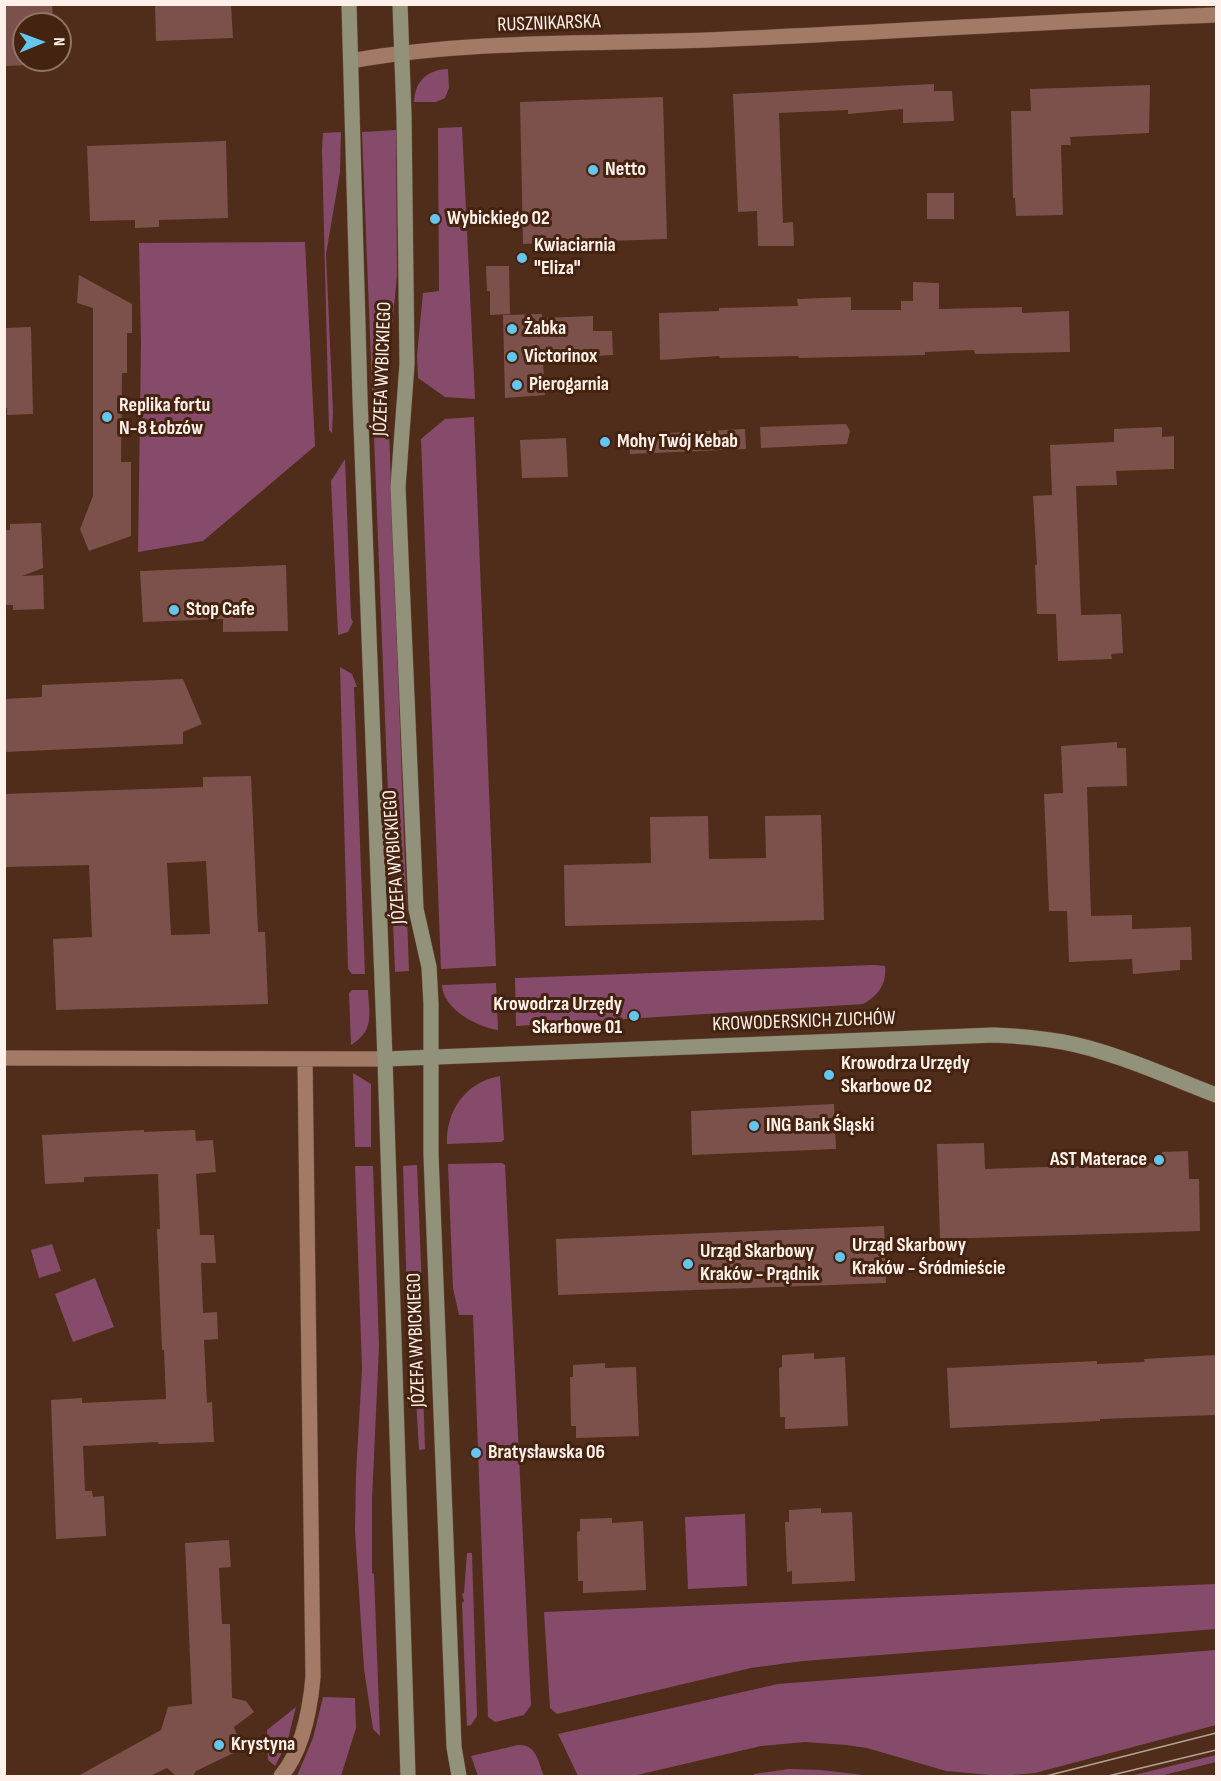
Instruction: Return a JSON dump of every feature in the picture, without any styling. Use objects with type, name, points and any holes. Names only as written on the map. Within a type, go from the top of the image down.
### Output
[{"type":"street","name":"JÓZEFA WYBICKIEGO","points":[[349,4],[360,398],[408,1776]]},
{"type":"street","name":"JÓZEFA WYBICKIEGO","points":[[400,4],[407,364],[398,487],[416,909],[429,967],[431,1155],[454,1747],[459,1776]]},
{"type":"street","name":"RUSZNIKARSKA","points":[[351,61],[402,52],[1216,15]]},
{"type":"street","name":"KROWODERSKICH ZUCHÓW","points":[[384,1059],[994,1035],[1065,1042],[1103,1053],[1216,1095]]},
{"type":"street","points":[[4,1059],[384,1059]]},
{"type":"street","points":[[281,1776],[294,1757],[307,1719],[313,1677],[305,1059]]},
{"type":"shaded area","points":[[448,69],[449,88],[445,98],[436,102],[414,102],[417,88],[428,74]]},
{"type":"shaded area","points":[[462,127],[475,399],[445,397],[418,378],[417,355],[423,293],[439,291],[438,128]]},
{"type":"shaded area","points":[[396,130],[397,275],[387,377],[409,971],[395,972],[362,132]]},
{"type":"shaded area","points":[[341,132],[340,172],[326,254],[332,433],[329,430],[322,150],[323,133]]},
{"type":"shaded area","points":[[305,242],[315,446],[203,541],[138,552],[141,342],[139,243]]},
{"type":"shaded area","points":[[474,417],[496,966],[441,969],[421,439],[445,419]]},
{"type":"shaded area","points":[[345,459],[351,618],[353,622],[348,632],[338,635],[331,481]]},
{"type":"shaded area","points":[[340,667],[352,674],[357,687],[354,687],[365,974],[352,974],[348,969]]},
{"type":"shaded area","points":[[885,966],[885,978],[877,993],[863,1004],[516,1026],[515,978]]},
{"type":"shaded area","points":[[496,983],[498,1030],[471,1021],[462,1015],[448,1002],[442,985]]},
{"type":"shaded area","points":[[352,990],[368,990],[369,1021],[364,1033],[351,1045],[349,993]]},
{"type":"shaded area","points":[[353,1073],[371,1084],[371,1147],[355,1147]]},
{"type":"shaded area","points":[[500,1076],[504,1140],[447,1144],[450,1120],[460,1099],[477,1084]]},
{"type":"shaded area","points":[[502,1163],[505,1165],[531,1705],[524,1715],[495,1722],[488,1717],[473,1315],[459,1315],[453,1288],[448,1164]]},
{"type":"shaded area","points":[[417,1165],[425,1449],[419,1450],[410,1297],[407,1297],[403,1166]]},
{"type":"shaded area","points":[[355,1166],[373,1166],[379,1347],[372,1499],[372,1573],[374,1574],[380,1736],[373,1729],[364,1669],[355,1531],[362,1369]]},
{"type":"shaded area","points":[[52,1244],[61,1271],[39,1278],[31,1250]]},
{"type":"shaded area","points":[[95,1278],[114,1327],[73,1342],[55,1294]]},
{"type":"shaded area","points":[[745,1514],[747,1586],[688,1589],[685,1517]]},
{"type":"shaded area","points":[[467,1553],[472,1553],[477,1716],[471,1725],[467,1726],[462,1594],[464,1593]]},
{"type":"shaded area","points":[[1216,1584],[1216,1629],[803,1661],[751,1668],[557,1714],[550,1708],[544,1612]]},
{"type":"shaded area","points":[[1216,1650],[1216,1725],[1035,1773],[1001,1776],[946,1771],[867,1748],[805,1742],[761,1746],[633,1776],[578,1776],[558,1734],[778,1684]]},
{"type":"shaded area","points":[[323,1697],[355,1698],[356,1728],[341,1776],[297,1776],[313,1738]]},
{"type":"shaded area","points":[[296,1707],[287,1743],[275,1766],[268,1760],[267,1730]]},
{"type":"shaded area","points":[[518,1745],[529,1747],[533,1751],[544,1776],[478,1776],[471,1756]]},
{"type":"shaded area","points":[[1216,1755],[1216,1762],[1160,1776],[1130,1776]]},
{"type":"shaded area","points":[[789,1769],[872,1776],[754,1776],[754,1774]]},
{"type":"building","points":[[4,4],[52,4],[52,12],[12,12],[12,66],[5,66]]},
{"type":"building","points":[[155,4],[231,4],[233,38],[156,41]]},
{"type":"building","points":[[934,84],[934,91],[952,91],[954,121],[903,123],[903,109],[848,114],[848,110],[779,113],[783,223],[793,222],[794,246],[758,246],[757,211],[738,212],[733,94]]},
{"type":"building","points":[[1150,85],[1149,133],[1070,137],[1071,145],[1061,145],[1063,215],[1016,216],[1015,198],[1013,198],[1011,111],[1031,111],[1030,89]]},
{"type":"building","name":"Netto","points":[[663,97],[667,239],[523,244],[520,102]]},
{"type":"building","points":[[226,141],[228,218],[159,220],[159,227],[135,228],[135,220],[90,221],[87,146]]},
{"type":"building","points":[[927,193],[954,193],[954,219],[927,219]]},
{"type":"building","points":[[486,266],[509,266],[510,314],[490,315],[490,291],[487,291]]},
{"type":"building","name":"Replika fortu N-8 Łobzów","points":[[79,275],[132,304],[132,333],[127,333],[127,373],[122,373],[121,462],[131,462],[131,536],[89,551],[80,529],[93,496],[93,308],[77,303]]},
{"type":"building","points":[[913,282],[939,283],[939,309],[1022,307],[1022,313],[1069,311],[1070,352],[975,354],[974,350],[925,352],[925,355],[799,358],[798,356],[720,358],[719,356],[660,360],[659,313],[719,311],[719,308],[798,306],[797,299],[851,297],[851,310],[901,310],[901,301],[913,301]]},
{"type":"building","points":[[542,314],[542,318],[593,316],[593,331],[612,331],[613,355],[573,357],[573,363],[543,363],[545,395],[505,398],[503,315]]},
{"type":"building","points":[[31,327],[33,414],[7,415],[7,408],[4,408],[4,328]]},
{"type":"building","points":[[846,424],[850,431],[847,444],[761,448],[760,427]]},
{"type":"building","points":[[1162,427],[1162,437],[1174,436],[1174,469],[1116,471],[1117,485],[1076,486],[1081,615],[1121,614],[1123,653],[1111,654],[1112,659],[1058,661],[1056,614],[1037,614],[1035,565],[1037,565],[1033,496],[1052,495],[1050,445],[1114,442],[1114,429]]},
{"type":"building","points":[[745,429],[746,449],[630,454],[629,435]]},
{"type":"building","points":[[566,438],[568,477],[522,478],[520,440]]},
{"type":"building","points":[[41,523],[43,568],[22,576],[43,575],[44,609],[13,610],[13,605],[4,605],[4,530],[10,530],[10,524]]},
{"type":"building","points":[[286,565],[288,631],[223,632],[223,619],[143,622],[140,571]]},
{"type":"building","points":[[183,679],[202,724],[183,732],[183,744],[4,752],[4,699],[42,697],[42,685]]},
{"type":"building","points":[[1117,742],[1117,748],[1126,748],[1127,786],[1087,787],[1091,916],[1132,915],[1132,929],[1191,927],[1192,960],[1180,960],[1180,970],[1133,974],[1132,959],[1069,962],[1067,911],[1049,911],[1044,794],[1063,793],[1061,746]]},
{"type":"building","points":[[251,776],[258,932],[265,932],[268,1004],[56,1010],[53,939],[92,937],[89,865],[4,867],[4,794],[203,787],[203,777]],"holes":[[[206,861],[210,934],[171,935],[167,863]]]},
{"type":"building","points":[[821,815],[824,920],[565,926],[564,865],[651,863],[650,817],[708,816],[709,859],[766,858],[765,816]]},
{"type":"building","points":[[834,1104],[836,1149],[692,1155],[691,1111]]},
{"type":"building","points":[[144,1130],[144,1132],[195,1130],[196,1141],[213,1140],[216,1172],[196,1174],[200,1235],[214,1235],[216,1263],[201,1263],[203,1313],[217,1312],[218,1339],[204,1340],[207,1403],[212,1402],[214,1442],[83,1446],[85,1491],[92,1491],[93,1497],[104,1496],[106,1536],[56,1539],[51,1400],[82,1398],[82,1403],[166,1399],[157,1229],[160,1229],[158,1174],[84,1177],[84,1182],[45,1184],[42,1135]]},
{"type":"building","points":[[984,1143],[985,1169],[1162,1163],[1162,1152],[1188,1151],[1189,1179],[1199,1179],[1200,1231],[940,1239],[937,1144]]},
{"type":"building","points":[[884,1226],[886,1283],[558,1295],[556,1239]]},
{"type":"building","points":[[814,1353],[814,1359],[845,1357],[848,1426],[785,1429],[785,1417],[780,1417],[779,1368],[782,1367],[782,1355]]},
{"type":"building","points":[[1216,1355],[1216,1415],[950,1428],[947,1368],[1097,1361],[1097,1364],[1145,1362],[1144,1359]]},
{"type":"building","points":[[605,1363],[605,1368],[636,1367],[639,1436],[576,1438],[576,1426],[571,1426],[570,1377],[573,1377],[573,1365]]},
{"type":"building","points":[[821,1508],[821,1513],[852,1512],[855,1581],[792,1584],[792,1571],[787,1572],[785,1522],[789,1522],[789,1510]]},
{"type":"building","points":[[612,1518],[612,1523],[643,1521],[646,1590],[583,1593],[583,1581],[578,1581],[577,1532],[580,1531],[580,1519]]},
{"type":"building","points":[[229,1540],[231,1567],[219,1568],[222,1624],[230,1624],[232,1698],[246,1701],[254,1712],[234,1727],[242,1749],[196,1771],[193,1776],[176,1776],[167,1768],[150,1776],[78,1776],[161,1730],[168,1707],[192,1704],[185,1543]]},
{"type":"tram line","points":[[1046,1776],[1216,1733]]},
{"type":"tram line","points":[[1108,1776],[1216,1750]]},
{"type":"place","name":"Netto","points":[[593,170]]},
{"type":"place","name":"Wybickiego 02","points":[[435,219]]},
{"type":"place","name":"Kwiaciarnia \"Eliza\"","points":[[522,258]]},
{"type":"place","name":"Żabka","points":[[512,329]]},
{"type":"place","name":"Victorinox","points":[[512,357]]},
{"type":"place","name":"Pierogarnia","points":[[517,385]]},
{"type":"place","name":"Replika fortu N-8 Łobzów","points":[[107,417]]},
{"type":"place","name":"Mohy Twój Kebab","points":[[605,442]]},
{"type":"place","name":"Stop Cafe","points":[[174,610]]},
{"type":"place","name":"Krowodrza Urzędy Skarbowe 01","points":[[634,1016]]},
{"type":"place","name":"Krowodrza Urzędy Skarbowe 02","points":[[829,1075]]},
{"type":"place","name":"ING Bank Śląski","points":[[754,1126]]},
{"type":"place","name":"AST Materace","points":[[1159,1160]]},
{"type":"place","name":"Urząd Skarbowy Kraków - Śródmieście","points":[[840,1257]]},
{"type":"place","name":"Urząd Skarbowy Kraków - Prądnik","points":[[688,1264]]},
{"type":"place","name":"Bratysławska 06","points":[[476,1453]]},
{"type":"place","name":"Krystyna","points":[[219,1745]]}]
